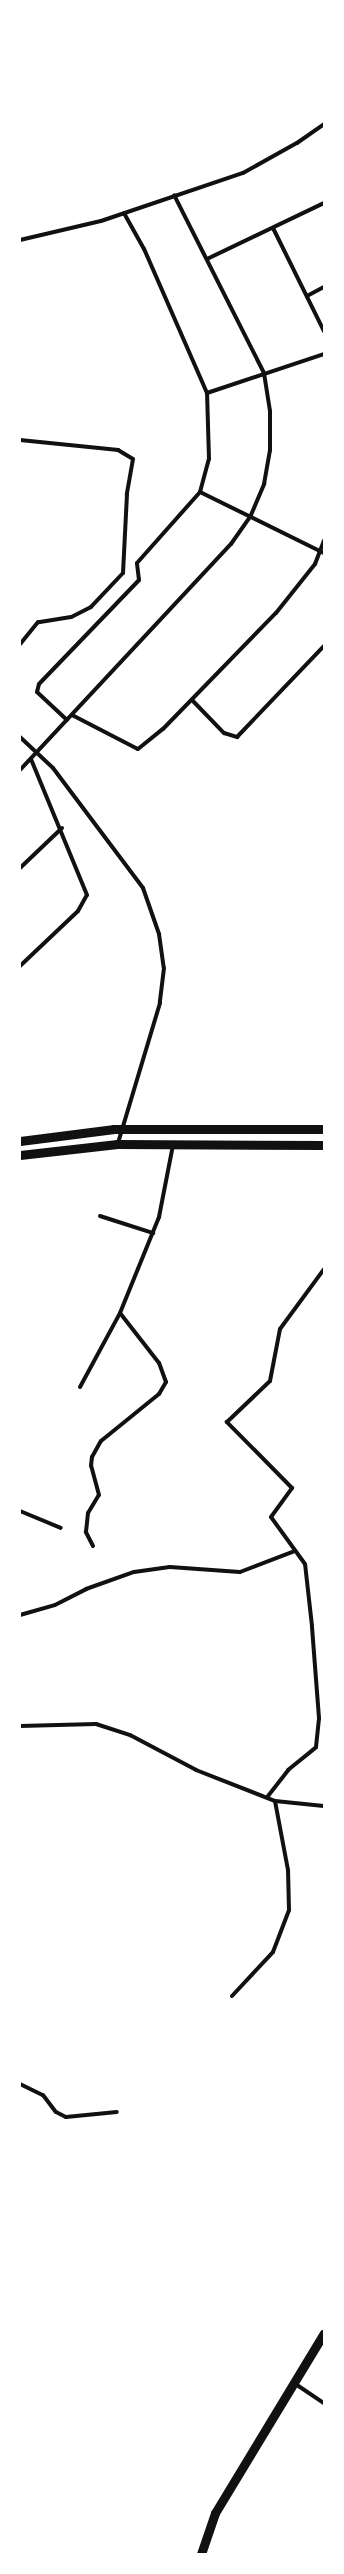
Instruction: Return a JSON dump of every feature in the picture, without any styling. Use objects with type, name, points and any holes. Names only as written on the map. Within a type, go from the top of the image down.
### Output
[{"type":"highway","points":[[20,1141],[123,1129],[324,1129]]},
{"type":"highway","points":[[20,1155],[118,1144],[324,1145]]},
{"type":"highway","points":[[201,2554],[215,2513],[324,2333]]},
{"type":"street","points":[[20,240],[124,213],[174,194],[243,173],[297,143],[324,124]]},
{"type":"street","points":[[20,770],[231,544],[251,515],[264,484],[270,450],[270,411],[264,373],[174,194]]},
{"type":"street","points":[[207,259],[324,203]]},
{"type":"street","points":[[67,720],[37,692],[39,684],[139,580],[137,563],[200,492],[209,459],[207,393],[144,249],[124,213]]},
{"type":"street","points":[[273,228],[324,331]]},
{"type":"street","points":[[307,296],[324,287]]},
{"type":"street","points":[[207,393],[324,354]]},
{"type":"street","points":[[20,440],[118,450],[133,459],[127,494],[123,573],[91,607],[71,617],[38,622],[20,644]]},
{"type":"street","points":[[200,492],[251,515],[322,552]]},
{"type":"street","points":[[72,715],[138,749],[192,700],[276,613],[315,564],[322,552],[324,540]]},
{"type":"street","points":[[192,700],[224,733],[237,737],[324,646]]},
{"type":"street","points":[[20,737],[53,768],[143,888],[159,934],[164,968],[160,1003],[118,1144]]},
{"type":"street","points":[[20,966],[78,911],[87,895],[62,828],[31,759]]},
{"type":"street","points":[[20,868],[62,828]]},
{"type":"street","points":[[80,1387],[120,1313],[153,1233],[159,1217],[173,1145]]},
{"type":"street","points":[[100,1216],[153,1233]]},
{"type":"street","points":[[268,1796],[288,1770],[314,1751],[319,1718],[305,1564],[272,1517],[292,1488],[227,1422],[270,1381],[280,1329],[324,1269]]},
{"type":"street","points":[[93,1546],[87,1526],[88,1513],[100,1495],[91,1466],[92,1457],[101,1441],[159,1394],[166,1382],[159,1363],[120,1313]]},
{"type":"street","points":[[20,1511],[61,1528]]},
{"type":"street","points":[[20,1615],[55,1605],[86,1589],[134,1572],[170,1567],[240,1572],[295,1551]]},
{"type":"street","points":[[20,1726],[48,1723],[109,1728],[130,1735],[196,1770],[268,1796],[275,1801],[324,1806]]},
{"type":"street","points":[[232,1996],[273,1952],[289,1910],[288,1870],[275,1801]]},
{"type":"street","points":[[20,2084],[44,2095],[56,2112],[66,2117],[117,2112]]},
{"type":"street","points":[[294,2383],[324,2403]]}]
